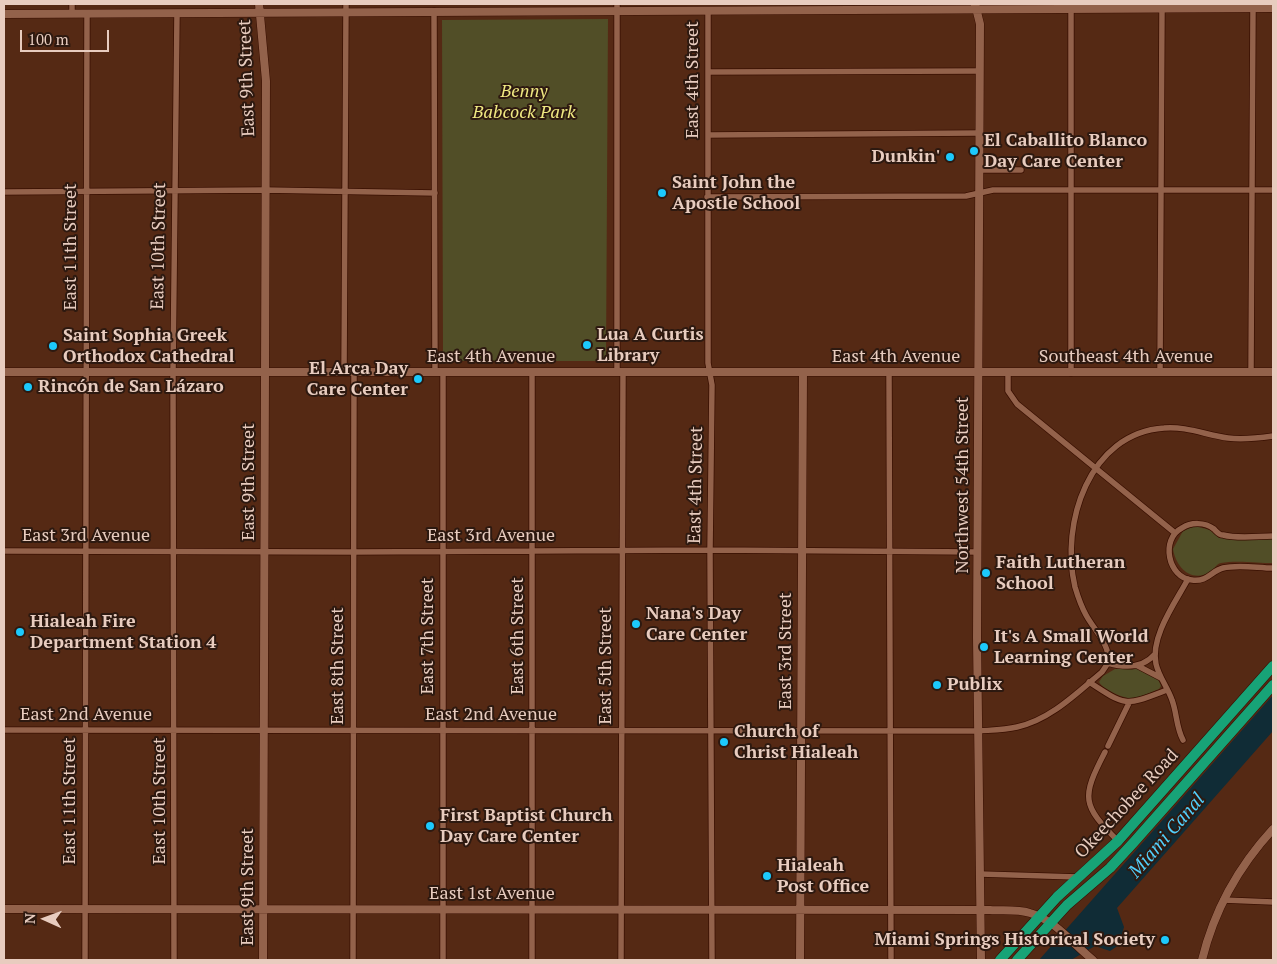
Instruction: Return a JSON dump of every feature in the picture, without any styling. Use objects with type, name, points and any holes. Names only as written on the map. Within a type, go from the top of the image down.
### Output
[{"type":"highway","name":"Okeechobee Road","points":[[1000,960],[1039,916],[1118,841],[1273,666]]},
{"type":"highway","name":"Okeechobee Road","points":[[1017,960],[1050,923],[1134,842],[1273,685]]},
{"type":"main road","name":"East 9th Street","points":[[259,4],[266,81],[264,190],[263,960]]},
{"type":"main road","points":[[4,14],[260,13],[346,8],[414,8],[434,11],[482,7],[689,7],[708,10],[831,6],[1272,7]]},
{"type":"main road","name":"Northwest 54th Street","points":[[978,6],[980,71],[978,731],[981,960]]},
{"type":"main road","name":"East 4th Avenue","points":[[4,372],[978,372]]},
{"type":"main road","name":"East 3rd Street","points":[[800,960],[800,550],[803,372]]},
{"type":"main road","name":"Southeast 4th Avenue","points":[[978,372],[1273,372]]},
{"type":"main road","points":[[1202,960],[1210,930],[1224,900],[1240,871],[1273,829]]},
{"type":"main road","name":"East 1st Avenue","points":[[4,909],[712,908],[981,910],[1026,912],[1039,916]]},
{"type":"main road","points":[[1039,916],[1062,932],[1092,959]]},
{"type":"street","points":[[72,4],[72,13]]},
{"type":"street","name":"East 5th Street","points":[[617,7],[622,550],[621,960]]},
{"type":"street","points":[[344,372],[346,8]]},
{"type":"street","points":[[1071,373],[1072,8]]},
{"type":"street","points":[[1160,372],[1162,8]]},
{"type":"street","points":[[1252,372],[1253,8]]},
{"type":"street","name":"East 4th Street","points":[[708,10],[708,362],[710,372],[713,730],[712,960]]},
{"type":"street","name":"East 7th Street","points":[[434,11],[435,192],[443,552],[443,960]]},
{"type":"street","name":"East 11th Street","points":[[85,960],[85,192],[87,13]]},
{"type":"street","name":"East 10th Street","points":[[174,960],[173,372],[176,13]]},
{"type":"street","points":[[708,72],[980,71]]},
{"type":"street","points":[[708,134],[980,133]]},
{"type":"street","points":[[979,170],[1021,170]]},
{"type":"street","points":[[4,192],[264,190],[435,192]]},
{"type":"street","points":[[707,197],[961,196],[993,190],[1273,190]]},
{"type":"street","name":"East 8th Street","points":[[353,960],[354,372]]},
{"type":"street","name":"East 6th Street","points":[[532,372],[532,960]]},
{"type":"street","points":[[889,372],[891,958]]},
{"type":"street","points":[[1008,372],[1008,391],[1014,401],[1175,533]]},
{"type":"street","points":[[1188,579],[1165,624],[1155,654],[1145,663],[1136,666],[1118,666],[1108,663],[1105,646],[1081,605],[1072,564],[1072,535],[1076,513],[1096,468],[1104,456],[1120,442],[1159,428],[1187,429],[1235,439],[1273,436]]},
{"type":"street","points":[[1273,536],[1225,536],[1212,527],[1197,524],[1182,527],[1175,533],[1170,544],[1170,560],[1176,571],[1188,579],[1205,579],[1224,568],[1273,568]]},
{"type":"street","name":"East 3rd Avenue","points":[[4,551],[443,552],[800,550],[890,553],[978,552]]},
{"type":"street","points":[[1155,654],[1162,680],[1174,706],[1178,729],[1183,740]]},
{"type":"street","name":"East 2nd Avenue","points":[[4,730],[978,731],[1015,728],[1035,722],[1051,713],[1104,670],[1108,663]]},
{"type":"street","points":[[1136,666],[1162,680]]},
{"type":"street","points":[[1089,682],[1119,700],[1130,703],[1168,690]]},
{"type":"street","points":[[1108,746],[1130,703]]},
{"type":"street","points":[[1105,752],[1091,781],[1090,806],[1096,819],[1118,841]]},
{"type":"street","points":[[980,874],[1080,877]]},
{"type":"street","points":[[1224,900],[1273,902]]},
{"type":"green space","name":"Benny Babcock Park","points":[[608,19],[606,361],[443,361],[442,20]]},
{"type":"green space","points":[[1195,526],[1210,530],[1219,538],[1273,538],[1273,563],[1227,562],[1219,564],[1209,573],[1196,576],[1190,574],[1177,562],[1173,549],[1183,531]]},
{"type":"green space","points":[[1115,669],[1140,669],[1158,679],[1161,686],[1159,689],[1136,698],[1119,695],[1105,688],[1099,682],[1103,676]]},
{"type":"water","name":"Miami Canal","points":[[1273,695],[1273,731],[1117,908],[1124,927],[1119,945],[1110,951],[1095,946],[1071,960],[1039,960]]},
{"type":"place","name":"El Caballito Blanco Day Care Center","points":[[974,151]]},
{"type":"place","name":"Dunkin'","points":[[950,157]]},
{"type":"place","name":"Saint John the Apostle School","points":[[662,193]]},
{"type":"place","name":"Lua A Curtis Library","points":[[587,345]]},
{"type":"place","name":"Saint Sophia Greek Orthodox Cathedral","points":[[53,346]]},
{"type":"place","name":"El Arca Day Care Center","points":[[418,379]]},
{"type":"place","name":"Rincón de San Lázaro","points":[[28,387]]},
{"type":"place","name":"Faith Lutheran School","points":[[986,573]]},
{"type":"place","name":"Nana's Day Care Center","points":[[636,624]]},
{"type":"place","name":"Hialeah Fire Department Station 4","points":[[20,632]]},
{"type":"place","name":"It's A Small World Learning Center","points":[[984,647]]},
{"type":"place","name":"Publix","points":[[937,685]]},
{"type":"place","name":"Church of Christ Hialeah","points":[[724,742]]},
{"type":"place","name":"First Baptist Church Day Care Center","points":[[430,826]]},
{"type":"place","name":"Hialeah Post Office","points":[[767,876]]},
{"type":"place","name":"Miami Springs Historical Society","points":[[1165,940]]}]
